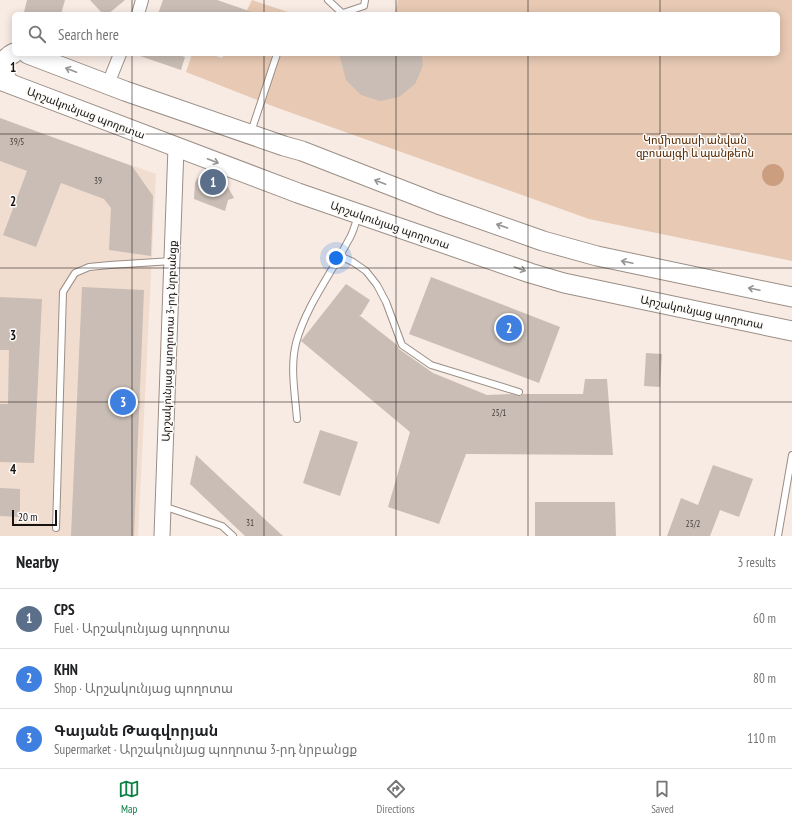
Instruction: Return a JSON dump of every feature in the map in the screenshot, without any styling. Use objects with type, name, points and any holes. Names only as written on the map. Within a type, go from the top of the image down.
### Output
[{"type":"main road","points":[[0,43],[12,47]]},
{"type":"main road","points":[[5,82],[1,68],[2,62],[12,53]]},
{"type":"main road","points":[[33,56],[108,84],[302,151],[438,204],[543,241],[598,256],[792,297]]},
{"type":"main road","name":"Արշակունյաց պողոտա","points":[[5,82],[298,194],[530,273],[564,283],[792,331]]},
{"type":"street","points":[[139,12],[142,0]]},
{"type":"street","points":[[108,84],[119,56]]},
{"type":"street","name":"Արշակունյաց պողոտա 3-րդ նրբանցք","points":[[162,536],[176,147]]},
{"type":"lane","points":[[328,0],[340,12]]},
{"type":"lane","points":[[344,12],[364,6],[365,0]]},
{"type":"lane","points":[[251,134],[276,56]]},
{"type":"lane","points":[[297,419],[293,366],[296,343],[303,323],[316,297],[349,240],[359,214]]},
{"type":"lane","points":[[340,256],[353,262],[366,271],[376,285],[386,302],[402,345],[431,365],[519,392]]},
{"type":"lane","points":[[56,528],[63,292],[75,273],[89,267],[172,261]]},
{"type":"lane","points":[[778,536],[792,455]]},
{"type":"lane","points":[[163,506],[222,526],[233,536]]},
{"type":"shaded area","points":[[0,119],[156,174],[138,536],[0,536]]},
{"type":"shaded area","points":[[773,164],[781,167],[784,175],[781,183],[773,186],[765,183],[762,175],[765,167]]},
{"type":"green space","points":[[252,0],[288,12],[246,12]]},
{"type":"green space","name":"Կոմիտասի անվան զբոսայգի և պանթեոն","points":[[398,0],[792,0],[792,261],[589,219],[275,107],[186,72],[191,56],[216,56],[222,58],[223,56],[780,56],[780,12],[395,12]]},
{"type":"building","points":[[27,0],[65,0],[62,12],[24,12]]},
{"type":"building","points":[[90,0],[125,0],[110,12],[101,12]]},
{"type":"building","points":[[163,0],[217,0],[252,12],[159,12]]},
{"type":"building","points":[[140,56],[185,57],[181,70]]},
{"type":"building","points":[[340,56],[422,56],[423,66],[415,84],[399,97],[380,101],[361,95],[346,80]]},
{"type":"building","points":[[0,118],[132,166],[153,196],[151,256],[109,250],[111,208],[104,199],[61,183],[36,247],[3,235],[27,171],[0,161]]},
{"type":"building","points":[[201,176],[228,187],[234,198],[228,200],[225,211],[194,199],[195,183]]},
{"type":"building","points":[[431,277],[560,327],[539,383],[409,334]]},
{"type":"building","points":[[346,284],[370,300],[361,315],[359,315],[397,345],[399,349],[433,373],[487,395],[511,394],[520,396],[523,394],[583,394],[585,379],[607,379],[613,455],[466,454],[439,524],[388,507],[410,432],[301,341]]},
{"type":"building","points":[[82,287],[144,290],[134,536],[71,536]]},
{"type":"building","points":[[0,297],[42,299],[34,463],[0,462],[0,404],[8,404],[9,350],[0,350]]},
{"type":"building","points":[[646,353],[662,354],[660,387],[644,386]]},
{"type":"building","points":[[320,430],[358,442],[340,496],[303,483]]},
{"type":"building","points":[[196,455],[283,536],[245,536],[190,484]]},
{"type":"building","points":[[713,465],[753,479],[739,517],[720,510],[710,536],[667,536],[681,498],[698,505]]},
{"type":"building","points":[[0,488],[20,489],[20,517],[0,516]]},
{"type":"building","points":[[535,502],[615,502],[616,536],[535,536]]},
{"type":"place","name":"CPS","points":[[213,182]]},
{"type":"place","name":"KHN","points":[[509,328]]},
{"type":"place","name":"Գայանե Թագվորյան","points":[[123,402]]}]
